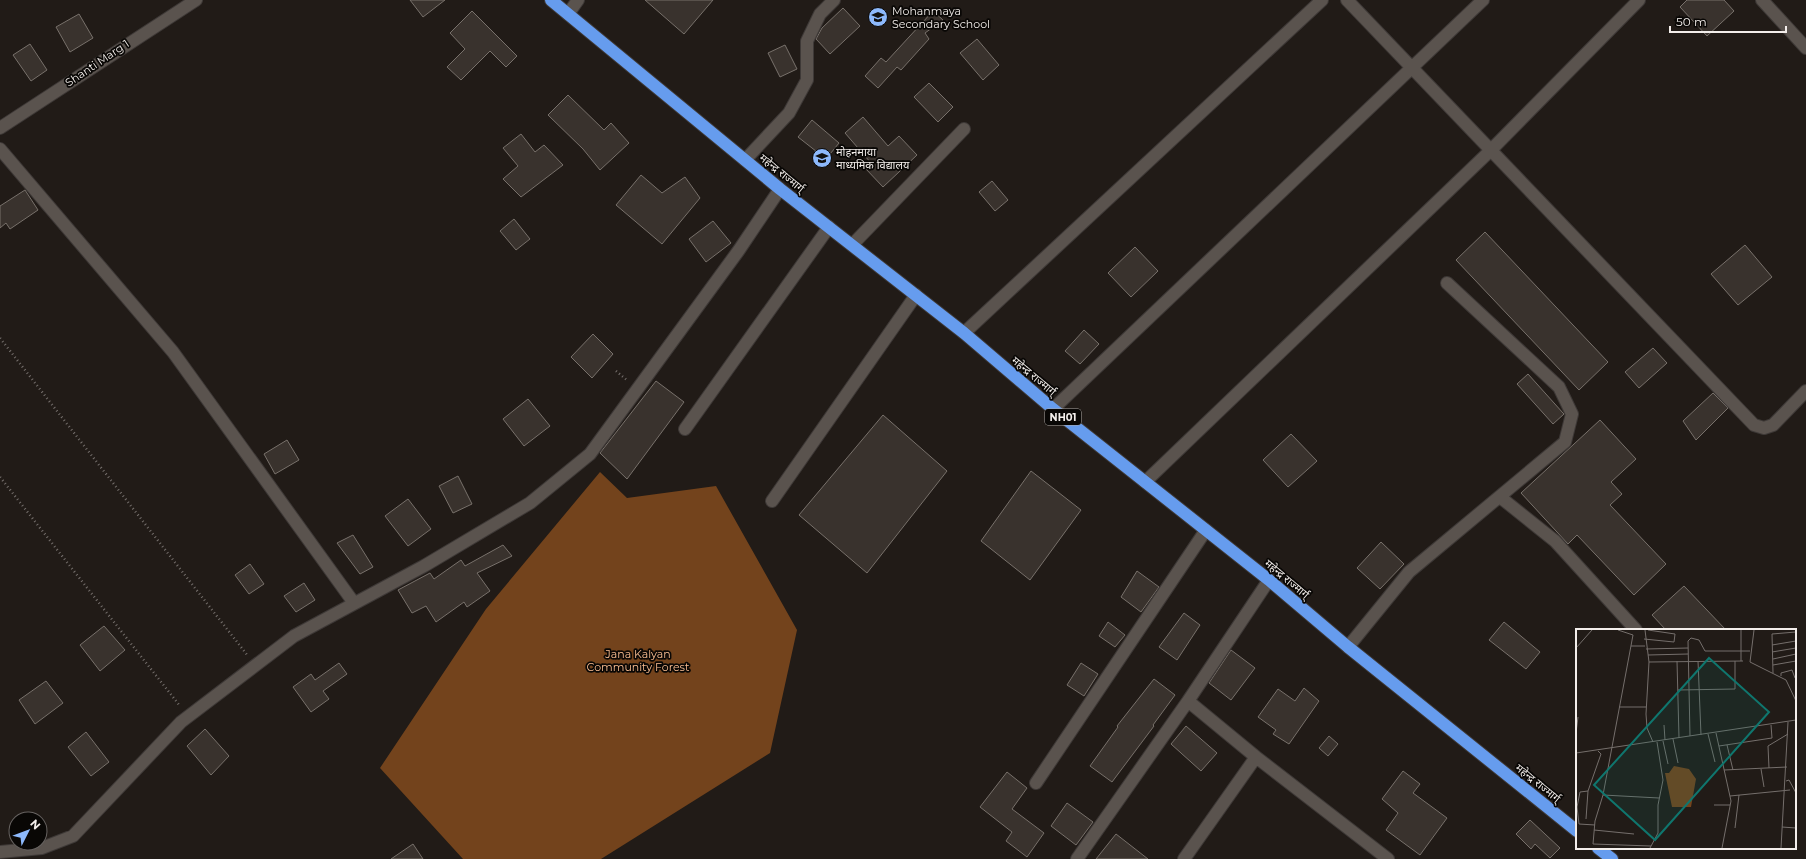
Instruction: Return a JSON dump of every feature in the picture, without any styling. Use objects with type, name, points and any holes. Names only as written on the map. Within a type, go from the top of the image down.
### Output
[{"type":"highway","name":"महेन्द्र राज्मार्ग्","points":[[551,0],[780,189],[830,226],[964,333],[1053,409],[1269,580],[1348,647],[1576,830]]},
{"type":"highway","points":[[1599,849],[1612,859]]},
{"type":"street","name":"Shanti Marg 1","points":[[0,128],[128,42],[196,0]]},
{"type":"street","points":[[568,14],[578,0]]},
{"type":"street","points":[[745,160],[789,113],[807,80],[807,41],[820,14],[834,0]]},
{"type":"street","points":[[964,333],[1322,0]]},
{"type":"street","points":[[1347,0],[1754,425],[1764,428],[1773,425],[1806,391]]},
{"type":"street","points":[[1053,409],[1483,0]]},
{"type":"street","points":[[1145,482],[1490,151],[1639,0]]},
{"type":"street","points":[[1762,0],[1806,48]]},
{"type":"street","points":[[852,244],[964,129]]},
{"type":"street","points":[[0,149],[173,352],[354,603]]},
{"type":"street","points":[[0,852],[42,848],[73,836],[189,716],[294,636],[424,566],[530,503],[590,454],[739,250],[780,189]]},
{"type":"street","points":[[685,429],[830,226]]},
{"type":"street","points":[[1348,647],[1409,572],[1565,442],[1572,414],[1559,388],[1447,283]]},
{"type":"street","points":[[772,501],[916,295]]},
{"type":"street","points":[[1500,497],[1555,541],[1635,629]]},
{"type":"street","points":[[1036,783],[1206,530]]},
{"type":"street","points":[[1077,859],[1188,701],[1269,580]]},
{"type":"street","points":[[1188,701],[1256,757],[1388,859]]},
{"type":"street","points":[[1184,859],[1256,757]]},
{"type":"path","points":[[0,338],[256,665]]},
{"type":"path","points":[[0,477],[189,716]]},
{"type":"green space","name":"Jana Kalyan Community Forest","points":[[600,472],[627,498],[716,486],[797,630],[770,753],[601,859],[463,859],[380,768],[486,609]]},
{"type":"building","points":[[410,0],[445,0],[423,17]]},
{"type":"building","points":[[645,0],[713,0],[684,34]]},
{"type":"building","points":[[1687,0],[1724,0],[1734,11],[1707,36],[1680,7]]},
{"type":"building","points":[[843,8],[860,26],[830,54],[816,39],[822,28]]},
{"type":"building","points":[[472,11],[517,56],[506,67],[490,51],[461,80],[447,67],[465,49],[450,33]]},
{"type":"building","points":[[933,11],[943,20],[925,33],[929,39],[901,70],[897,67],[878,88],[865,76],[881,58],[886,62]]},
{"type":"building","points":[[79,14],[93,38],[70,52],[56,27]]},
{"type":"building","points":[[977,39],[999,65],[983,80],[960,53]]},
{"type":"building","points":[[30,44],[47,70],[31,81],[13,55]]},
{"type":"building","points":[[785,45],[797,69],[780,77],[768,53]]},
{"type":"building","points":[[929,83],[953,107],[938,122],[914,97]]},
{"type":"building","points":[[568,95],[604,130],[611,123],[629,143],[600,170],[583,149],[548,115]]},
{"type":"building","points":[[863,117],[888,146],[899,136],[917,155],[883,187],[865,168],[871,163],[845,133]]},
{"type":"building","points":[[812,120],[839,143],[826,159],[798,137]]},
{"type":"building","points":[[521,134],[535,152],[544,145],[563,165],[521,197],[503,179],[518,166],[503,148]]},
{"type":"building","points":[[641,175],[662,193],[685,177],[700,198],[662,244],[616,205]]},
{"type":"building","points":[[992,181],[1008,200],[995,211],[979,192]]},
{"type":"building","points":[[25,190],[38,210],[10,229],[6,223],[0,228],[0,206]]},
{"type":"building","points":[[514,219],[530,239],[516,250],[500,231]]},
{"type":"building","points":[[713,221],[731,243],[706,262],[689,239]]},
{"type":"building","points":[[1485,232],[1608,362],[1579,390],[1456,260]]},
{"type":"building","points":[[1745,245],[1772,277],[1738,305],[1711,274]]},
{"type":"building","points":[[1135,247],[1158,271],[1131,297],[1108,273]]},
{"type":"building","points":[[1084,330],[1099,344],[1080,364],[1065,351]]},
{"type":"building","points":[[593,334],[613,354],[592,378],[571,357]]},
{"type":"building","points":[[1653,348],[1667,363],[1639,388],[1625,372]]},
{"type":"building","points":[[1528,374],[1564,414],[1553,424],[1517,384]]},
{"type":"building","points":[[656,381],[684,402],[627,479],[600,453]]},
{"type":"building","points":[[1713,393],[1728,408],[1696,440],[1683,421]]},
{"type":"building","points":[[528,399],[550,426],[524,446],[503,419]]},
{"type":"building","points":[[883,415],[947,471],[867,573],[799,515]]},
{"type":"building","points":[[1600,420],[1636,459],[1611,482],[1622,494],[1610,505],[1666,564],[1634,595],[1577,535],[1568,544],[1521,493]]},
{"type":"building","points":[[1291,434],[1317,461],[1288,487],[1263,460]]},
{"type":"building","points":[[287,440],[299,460],[275,474],[264,454]]},
{"type":"building","points":[[1031,471],[1081,510],[1030,580],[981,541]]},
{"type":"building","points":[[458,476],[472,504],[453,513],[439,486]]},
{"type":"building","points":[[408,499],[431,529],[408,546],[385,516]]},
{"type":"building","points":[[353,535],[373,567],[360,574],[337,543]]},
{"type":"building","points":[[1381,542],[1404,564],[1380,589],[1357,568]]},
{"type":"building","points":[[503,545],[512,556],[477,573],[490,591],[467,607],[464,602],[436,622],[426,606],[412,613],[398,590],[430,573],[434,579],[461,560],[465,566]]},
{"type":"building","points":[[250,564],[264,584],[249,594],[235,575]]},
{"type":"building","points":[[1137,571],[1159,587],[1141,612],[1121,597]]},
{"type":"building","points":[[304,583],[315,600],[296,612],[284,596]]},
{"type":"building","points":[[1684,586],[1725,629],[1665,629],[1652,615]]},
{"type":"building","points":[[1184,613],[1200,625],[1177,660],[1159,647]]},
{"type":"building","points":[[1108,622],[1125,635],[1115,647],[1099,636]]},
{"type":"building","points":[[1504,622],[1540,652],[1526,669],[1489,640]]},
{"type":"building","points":[[104,626],[125,650],[100,671],[80,645]]},
{"type":"building","points":[[1231,650],[1255,668],[1231,700],[1209,683]]},
{"type":"building","points":[[339,663],[347,674],[323,691],[329,699],[311,712],[293,687],[311,674],[315,680]]},
{"type":"building","points":[[1081,663],[1098,674],[1084,696],[1067,685]]},
{"type":"building","points":[[1154,679],[1175,695],[1112,782],[1090,766],[1118,727],[1117,726]]},
{"type":"building","points":[[46,681],[63,703],[35,724],[19,700]]},
{"type":"building","points":[[1304,688],[1319,701],[1289,744],[1273,734],[1276,730],[1258,717],[1278,689],[1295,701]]},
{"type":"building","points":[[1186,726],[1217,753],[1201,771],[1171,744]]},
{"type":"building","points":[[205,729],[229,756],[211,775],[187,746]]},
{"type":"building","points":[[86,732],[109,762],[91,776],[68,747]]},
{"type":"building","points":[[1329,736],[1338,744],[1328,756],[1319,748]]},
{"type":"building","points":[[1403,771],[1420,784],[1413,793],[1447,818],[1420,855],[1386,830],[1398,813],[1382,799]]},
{"type":"building","points":[[1007,772],[1027,788],[1012,809],[1044,833],[1027,857],[1006,841],[1012,832],[980,807]]},
{"type":"building","points":[[1067,803],[1093,822],[1076,845],[1051,826]]},
{"type":"building","points":[[1530,820],[1560,848],[1550,858],[1535,844],[1531,849],[1516,834]]},
{"type":"building","points":[[1116,834],[1148,859],[1096,859]]},
{"type":"building","points":[[413,844],[423,859],[391,859]]},
{"type":"place","name":"Mohanmaya Secondary School","points":[[878,17]]},
{"type":"place","name":"मोहनमाया माध्यमिक विद्यालय","points":[[822,158]]}]
